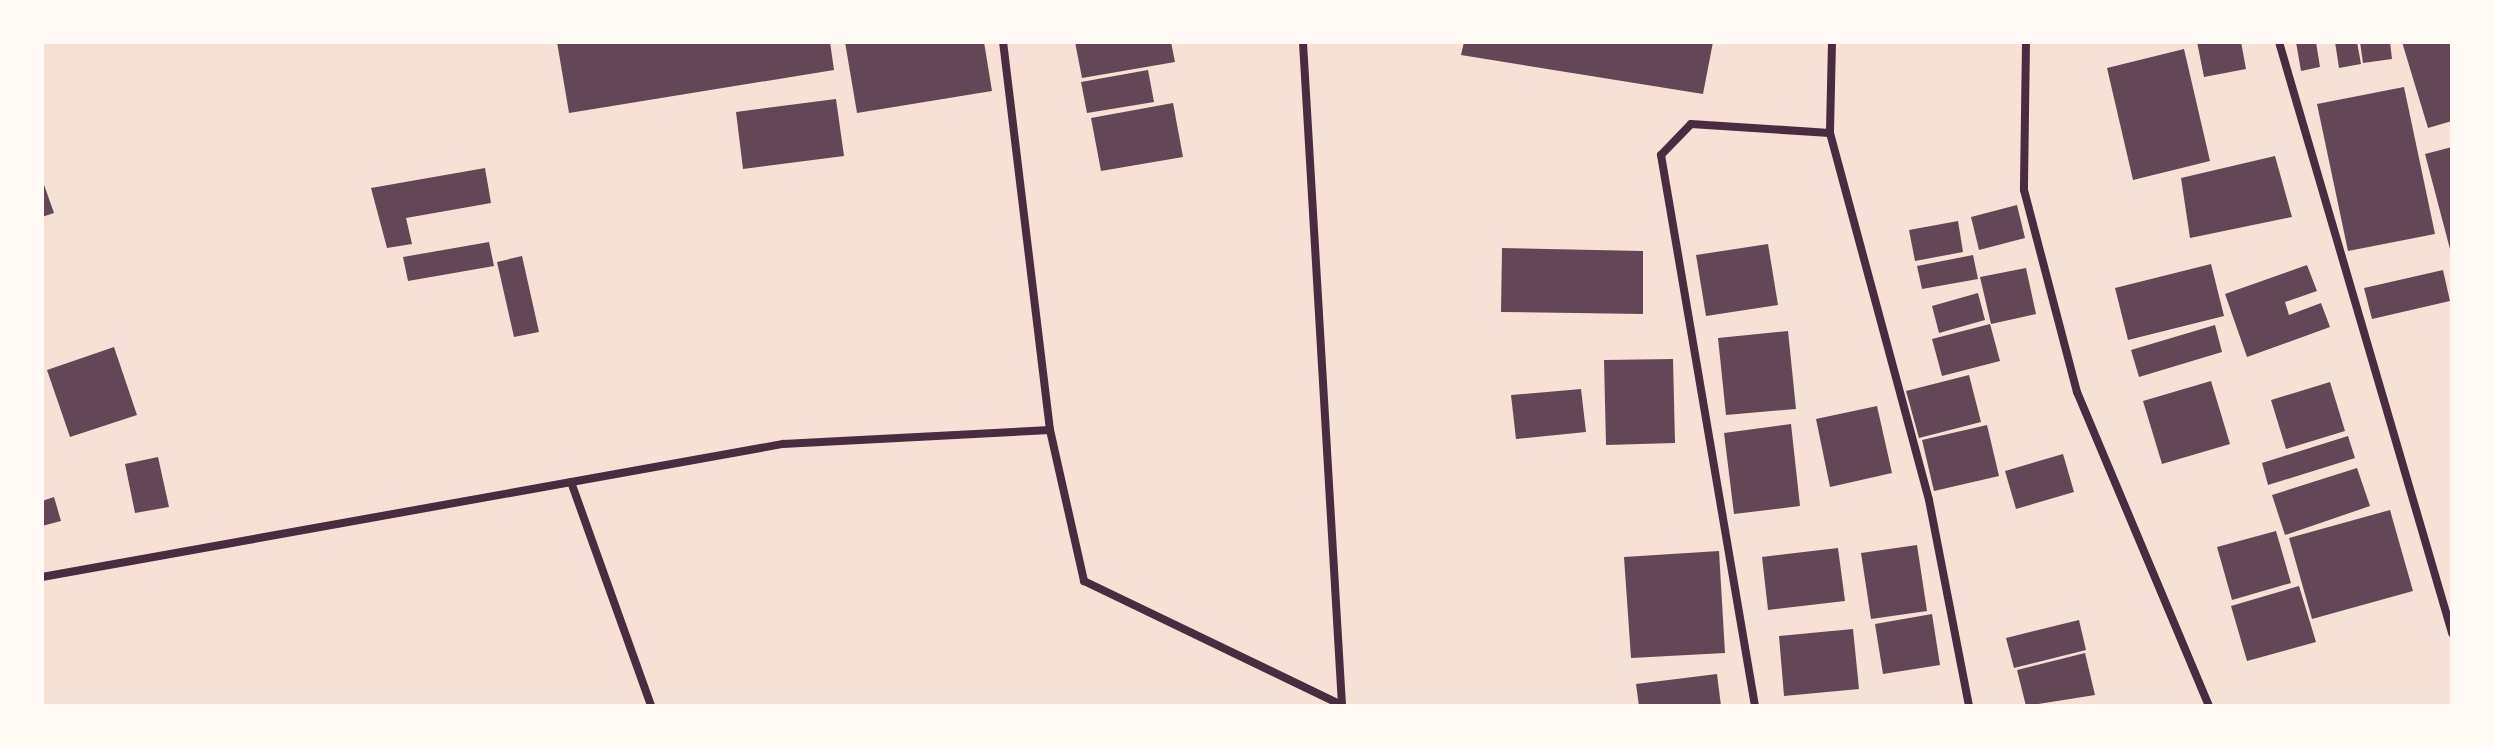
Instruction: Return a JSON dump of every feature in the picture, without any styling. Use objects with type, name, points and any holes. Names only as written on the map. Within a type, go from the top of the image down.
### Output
[{"type":"street","points":[[1003,42],[1050,430],[1084,581],[1341,706],[1303,42]]},
{"type":"street","points":[[1832,42],[1830,133],[1929,500],[1969,706]]},
{"type":"street","points":[[2026,42],[2024,190],[2077,392],[2209,706]]},
{"type":"street","points":[[2279,42],[2452,633]]},
{"type":"street","points":[[1755,706],[1661,155],[1691,124],[1830,133]]},
{"type":"street","points":[[42,577],[783,444],[1050,430]]},
{"type":"street","points":[[571,482],[651,706]]},
{"type":"building","points":[[557,42],[830,42],[834,70],[569,113]]},
{"type":"building","points":[[845,42],[984,42],[992,91],[857,113]]},
{"type":"building","points":[[1075,42],[1171,42],[1175,62],[1082,78]]},
{"type":"building","points":[[1464,42],[1713,42],[1703,94],[1461,55]]},
{"type":"building","points":[[2197,42],[2241,42],[2246,69],[2204,77]]},
{"type":"building","points":[[2296,42],[2316,42],[2320,67],[2301,71]]},
{"type":"building","points":[[2335,42],[2357,42],[2361,64],[2339,68]]},
{"type":"building","points":[[2360,42],[2390,42],[2392,59],[2363,63]]},
{"type":"building","points":[[2402,42],[2452,42],[2452,121],[2428,128]]},
{"type":"building","points":[[2184,49],[2210,161],[2133,180],[2107,68]]},
{"type":"building","points":[[1148,70],[1154,102],[1087,113],[1081,82]]},
{"type":"building","points":[[2404,87],[2435,234],[2348,251],[2317,104]]},
{"type":"building","points":[[836,99],[844,156],[743,169],[736,112]]},
{"type":"building","points":[[1173,103],[1183,157],[1101,171],[1091,118]]},
{"type":"building","points":[[2452,147],[2452,252],[2451,253],[2425,154]]},
{"type":"building","points":[[2275,156],[2292,217],[2190,238],[2181,178]]},
{"type":"building","points":[[485,168],[491,203],[406,218],[412,244],[387,248],[371,188]]},
{"type":"building","points":[[42,179],[54,213],[42,217]]},
{"type":"building","points":[[2017,205],[2025,238],[1979,250],[1971,217]]},
{"type":"building","points":[[1958,221],[1963,252],[1915,261],[1909,230]]},
{"type":"building","points":[[489,242],[494,266],[408,281],[403,257]]},
{"type":"building","points":[[1768,244],[1778,305],[1706,316],[1696,255]]},
{"type":"building","points":[[1502,248],[1643,251],[1643,314],[1501,312]]},
{"type":"building","points":[[1973,255],[1978,279],[1922,289],[1917,266]]},
{"type":"building","points":[[522,256],[539,332],[514,337],[497,262]]},
{"type":"building","points":[[2211,264],[2224,316],[2128,340],[2115,288]]},
{"type":"building","points":[[2307,265],[2317,291],[2285,302],[2289,315],[2321,303],[2330,327],[2247,357],[2225,294]]},
{"type":"building","points":[[2026,268],[2036,314],[1991,324],[1980,277]]},
{"type":"building","points":[[2443,270],[2450,301],[2372,319],[2364,288]]},
{"type":"building","points":[[1978,293],[1985,320],[1939,333],[1932,306]]},
{"type":"building","points":[[1990,324],[2000,361],[1942,376],[1932,339]]},
{"type":"building","points":[[2215,325],[2222,352],[2139,377],[2131,350]]},
{"type":"building","points":[[1788,331],[1796,409],[1726,415],[1718,338]]},
{"type":"building","points":[[114,347],[137,415],[70,437],[47,370]]},
{"type":"building","points":[[1673,359],[1675,443],[1606,445],[1604,360]]},
{"type":"building","points":[[1969,375],[1981,422],[1919,438],[1906,391]]},
{"type":"building","points":[[2211,381],[2230,444],[2162,464],[2143,401]]},
{"type":"building","points":[[2330,382],[2345,431],[2286,449],[2271,400]]},
{"type":"building","points":[[1581,389],[1586,432],[1516,439],[1511,395]]},
{"type":"building","points":[[1877,406],[1892,473],[1830,487],[1816,419]]},
{"type":"building","points":[[1791,424],[1800,506],[1734,514],[1724,433]]},
{"type":"building","points":[[1987,425],[1999,476],[1934,491],[1922,440]]},
{"type":"building","points":[[2348,436],[2355,458],[2268,485],[2262,463]]},
{"type":"building","points":[[2063,454],[2074,492],[2016,509],[2005,471]]},
{"type":"building","points":[[158,457],[169,507],[135,513],[125,464]]},
{"type":"building","points":[[2357,468],[2370,506],[2285,535],[2272,495]]},
{"type":"building","points":[[54,497],[61,521],[42,526],[42,501]]},
{"type":"building","points":[[2390,510],[2413,591],[2312,619],[2289,538]]},
{"type":"building","points":[[2276,531],[2291,583],[2232,600],[2217,547]]},
{"type":"building","points":[[1917,545],[1927,611],[1871,619],[1861,553]]},
{"type":"building","points":[[1838,548],[1845,601],[1768,610],[1762,557]]},
{"type":"building","points":[[1719,551],[1725,653],[1631,658],[1624,557]]},
{"type":"building","points":[[2299,586],[2316,642],[2247,661],[2231,606]]},
{"type":"building","points":[[1932,614],[1940,665],[1883,674],[1875,624]]},
{"type":"building","points":[[2079,620],[2086,650],[2014,668],[2006,638]]},
{"type":"building","points":[[1853,629],[1859,689],[1784,696],[1779,636]]},
{"type":"building","points":[[2085,653],[2095,695],[2026,706],[2017,670]]},
{"type":"building","points":[[1717,674],[1721,706],[1639,706],[1636,684]]}]
